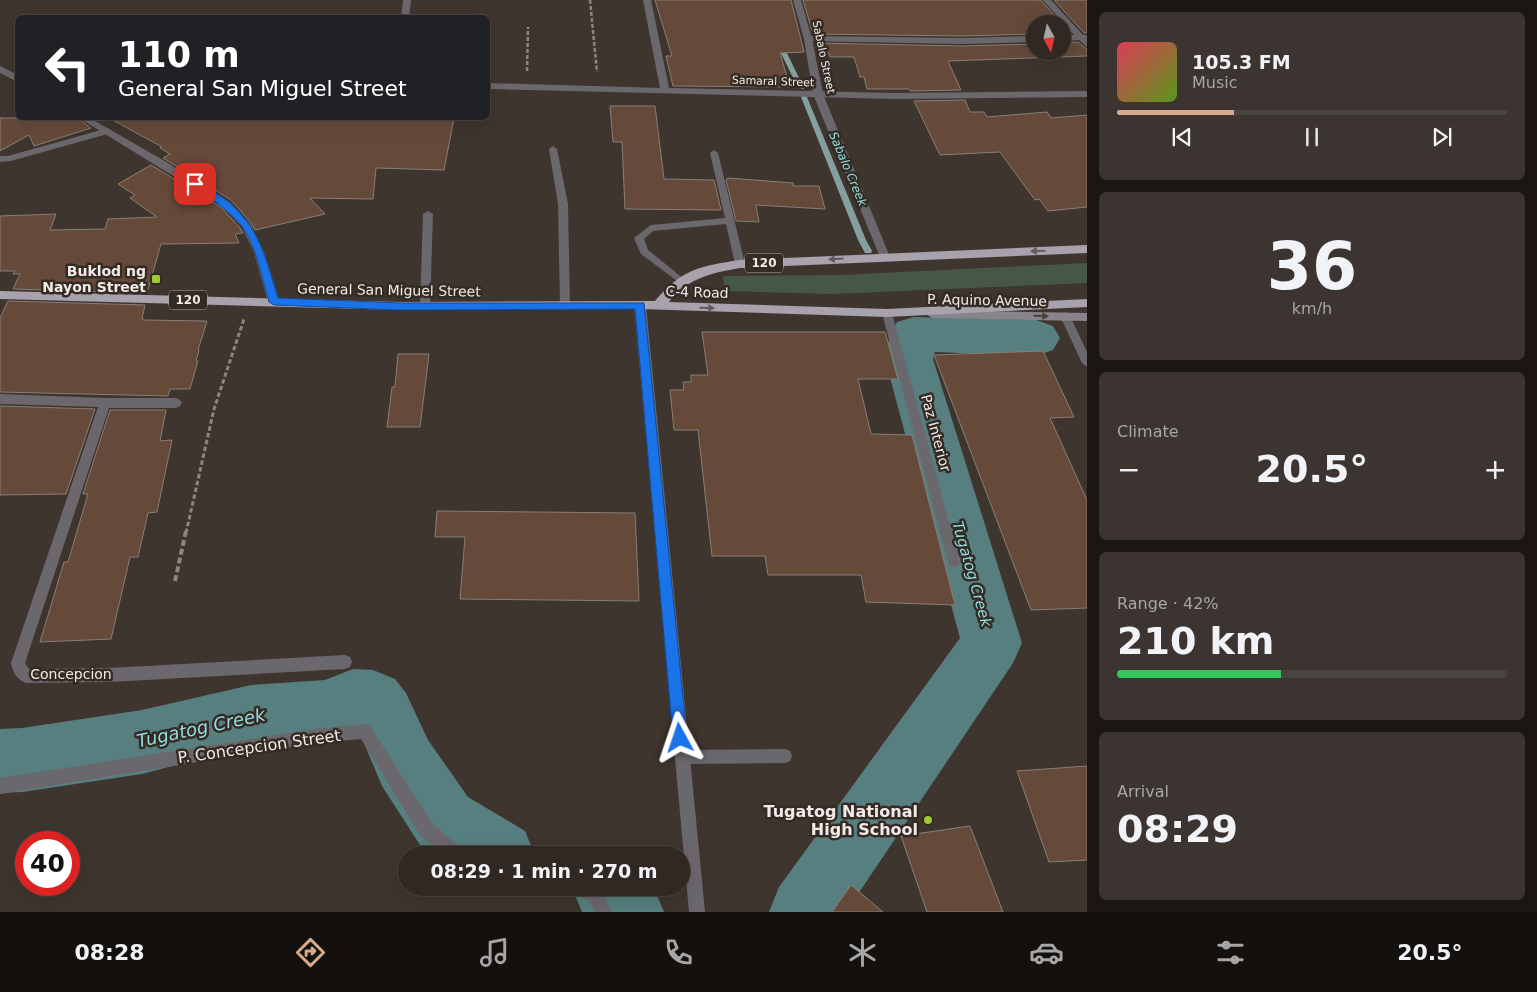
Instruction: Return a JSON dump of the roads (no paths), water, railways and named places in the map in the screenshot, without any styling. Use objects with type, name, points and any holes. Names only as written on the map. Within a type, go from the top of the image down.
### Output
[{"type":"highway","name":"C-4 Road","points":[[658,306],[673,287],[691,274],[740,264],[1087,249]]},
{"type":"highway","name":"General San Miguel Street","points":[[0,295],[424,306],[658,306]]},
{"type":"highway","name":"C-4 Road","points":[[658,306],[887,313],[1087,303]]},
{"type":"main road","name":"P. Aquino Avenue","points":[[887,313],[1087,317]]},
{"type":"street","points":[[405,15],[407,0]]},
{"type":"street","points":[[647,0],[665,89]]},
{"type":"street","name":"Sabalo Street","points":[[797,0],[815,69],[818,94],[885,257]]},
{"type":"street","points":[[1047,0],[1085,39]]},
{"type":"street","points":[[1071,38],[1085,39]]},
{"type":"street","points":[[808,39],[962,42],[1026,39]]},
{"type":"street","points":[[0,69],[15,77]]},
{"type":"street","name":"Samaral Street","points":[[490,86],[818,94],[987,96],[1087,94]]},
{"type":"street","points":[[87,120],[165,165],[226,204],[246,225],[259,252],[274,302]]},
{"type":"street","points":[[640,305],[697,912]]},
{"type":"street","points":[[0,399],[105,403],[176,403]]},
{"type":"street","name":"Concepcion","points":[[105,403],[18,663],[20,670],[26,676],[109,675],[346,662]]},
{"type":"street","name":"P. Concepcion Street","points":[[0,786],[315,736],[364,731],[426,829],[446,846]]},
{"type":"street","points":[[595,896],[604,912]]},
{"type":"lane","points":[[0,159],[8,159],[108,132]]},
{"type":"lane","points":[[553,149],[563,204],[565,306]]},
{"type":"lane","points":[[714,153],[740,264]]},
{"type":"lane","points":[[424,306],[428,214]]},
{"type":"lane","points":[[681,281],[644,252],[639,238],[651,228],[730,221]]},
{"type":"lane","name":"Paz Interior","points":[[887,313],[954,562]]},
{"type":"lane","points":[[1065,316],[1087,363]]},
{"type":"lane","points":[[682,757],[785,756]]},
{"type":"waterway","name":"Sabalo Creek","points":[[779,43],[801,88]]},
{"type":"waterway","name":"Sabalo Creek","points":[[804,97],[868,251]]},
{"type":"waterway","name":"Sabalo Creek","points":[[908,323],[914,334]]},
{"type":"waterway","name":"Tugatog Creek","points":[[804,912],[992,643],[909,359],[914,334],[1036,338]]},
{"type":"waterway","name":"Tugatog Creek","points":[[0,761],[22,760],[142,742],[251,715],[325,710],[353,699],[373,700],[384,715],[405,763],[444,821],[486,846]]},
{"type":"waterway","name":"Tugatog Creek","points":[[614,896],[629,912]]},
{"type":"place","name":"Buklod ng Nayon Street","points":[[156,279]]},
{"type":"place","name":"Tugatog National High School","points":[[928,820]]}]
